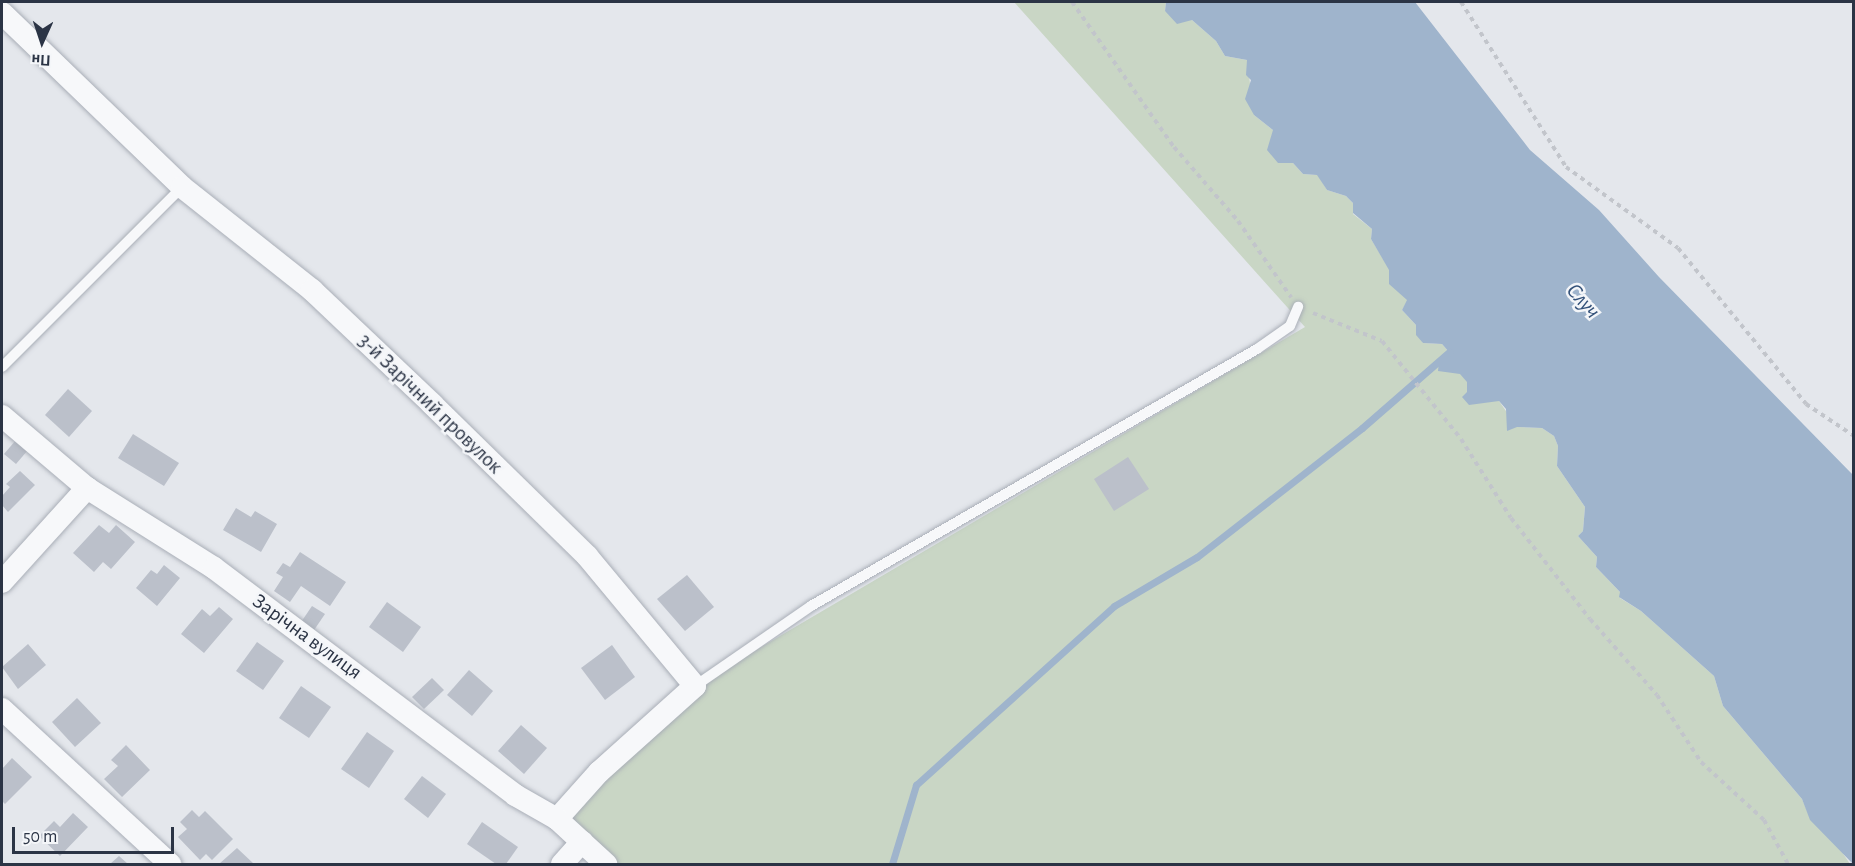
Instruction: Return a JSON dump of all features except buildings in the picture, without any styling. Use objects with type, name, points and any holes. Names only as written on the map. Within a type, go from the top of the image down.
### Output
[{"type":"street","name":"3-й Зарічний провулок","points":[[2,14],[182,187],[312,290],[432,404],[587,556],[696,686]]},
{"type":"street","name":"Зарічна вулиця","points":[[2,416],[87,488],[214,568],[505,788],[557,819],[606,864]]},
{"type":"street","points":[[2,582],[87,488]]},
{"type":"street","points":[[557,819],[599,772],[696,686]]},
{"type":"street","points":[[2,709],[170,864]]},
{"type":"street","points":[[562,864],[582,842]]},
{"type":"lane","points":[[2,367],[182,187]]},
{"type":"lane","points":[[696,686],[812,606],[1257,349],[1290,326],[1298,307]]},
{"type":"path","points":[[1072,2],[1174,147],[1238,220],[1298,307],[1382,341],[1455,431],[1511,518],[1590,620],[1657,695],[1701,762],[1764,820],[1788,864]]},
{"type":"path","points":[[1461,2],[1566,167],[1678,248],[1806,404],[1854,436]]},
{"type":"green space","points":[[1014,2],[1166,2],[1165,11],[1192,20],[1216,41],[1225,56],[1247,60],[1254,115],[1273,130],[1279,162],[1293,163],[1303,174],[1318,175],[1327,190],[1346,196],[1353,203],[1353,214],[1372,229],[1371,239],[1408,300],[1402,310],[1416,325],[1423,343],[1442,344],[1449,352],[1468,382],[1467,392],[1499,401],[1517,427],[1542,428],[1554,436],[1558,446],[1557,466],[1585,507],[1583,531],[1578,536],[1597,557],[1596,567],[1620,592],[1620,598],[1641,611],[1714,676],[1723,706],[1802,799],[1811,820],[1834,840],[1850,864],[606,864],[557,819],[695,686],[1305,327]]},
{"type":"water","name":"Случ","points":[[1166,2],[1415,2],[1530,150],[1599,210],[1659,277],[1853,475],[1853,864],[1810,820],[1802,799],[1723,706],[1714,676],[1641,611],[1619,597],[1620,592],[1596,567],[1597,557],[1578,536],[1583,531],[1585,507],[1557,466],[1558,446],[1554,436],[1542,428],[1517,427],[1507,431],[1506,409],[1499,401],[1469,405],[1462,397],[1467,392],[1467,382],[1460,374],[1438,371],[1439,361],[1449,352],[1442,344],[1423,343],[1416,335],[1416,325],[1402,310],[1407,300],[1389,284],[1389,270],[1371,239],[1372,229],[1353,213],[1353,203],[1346,196],[1327,190],[1317,175],[1303,174],[1293,163],[1278,163],[1267,150],[1273,130],[1254,115],[1245,99],[1251,80],[1246,75],[1247,60],[1225,56],[1216,41],[1192,20],[1177,24],[1165,11]]},
{"type":"waterway","points":[[892,864],[916,785],[1114,606],[1197,557],[1362,428],[1449,352]]}]
